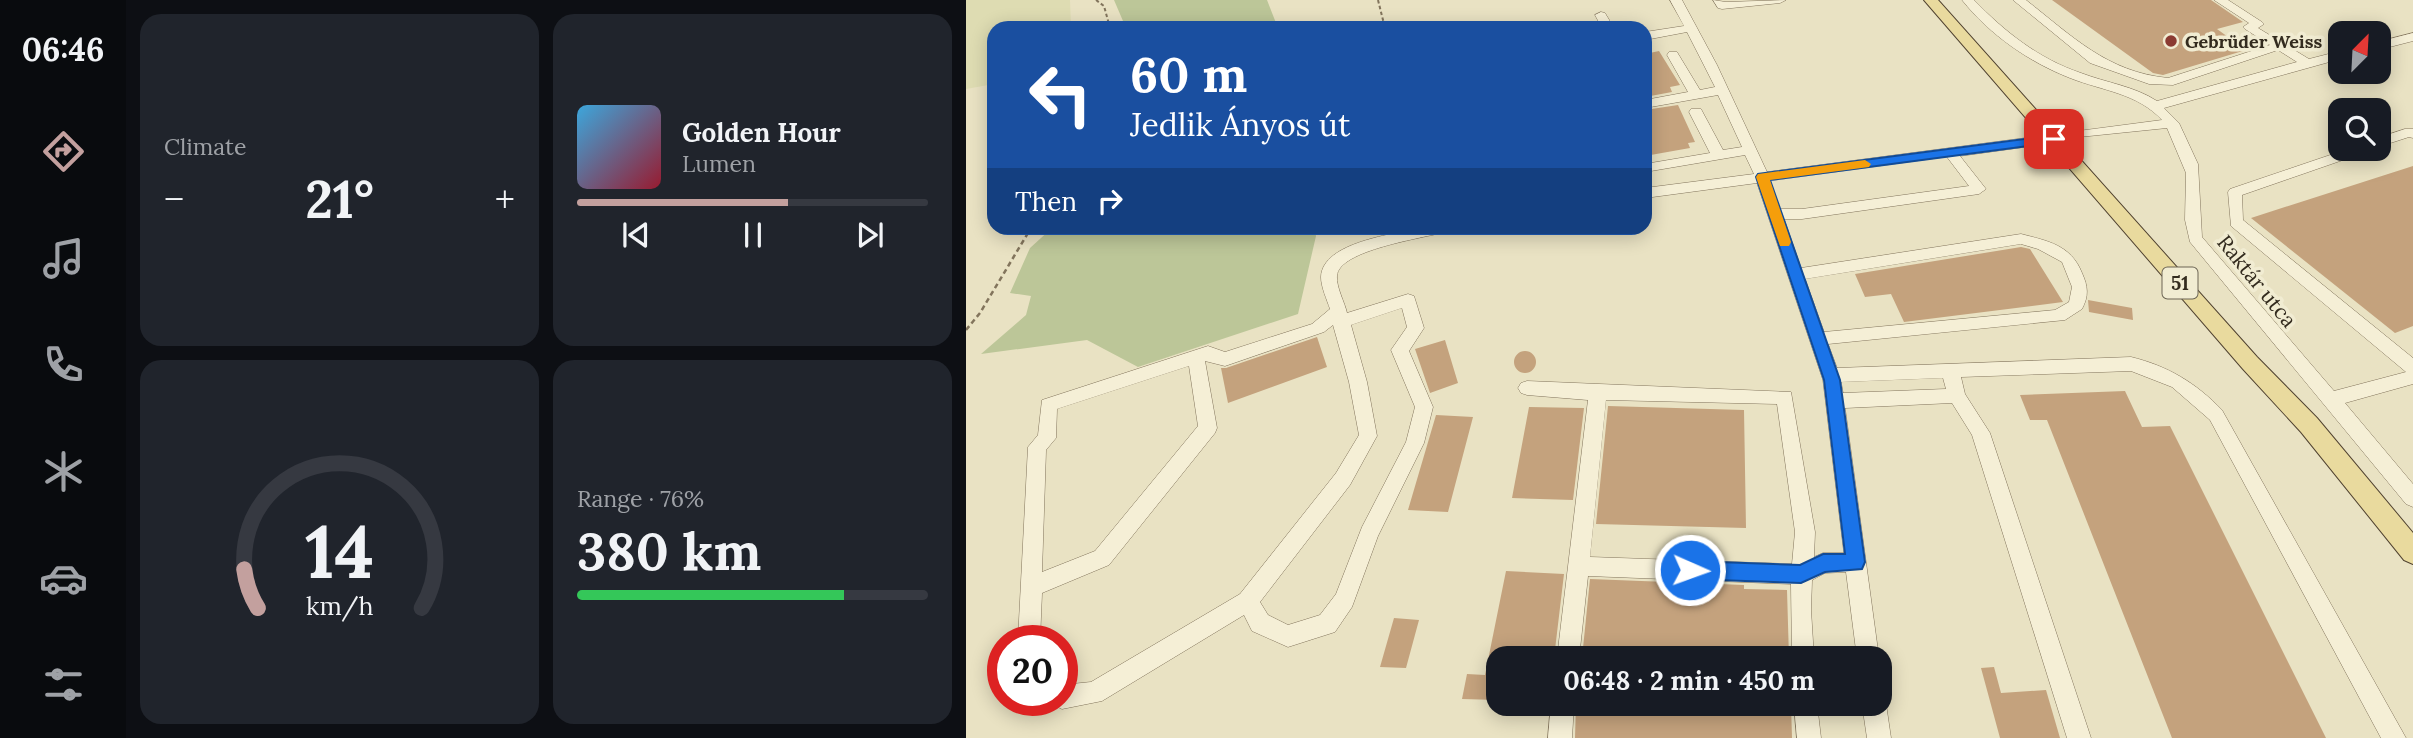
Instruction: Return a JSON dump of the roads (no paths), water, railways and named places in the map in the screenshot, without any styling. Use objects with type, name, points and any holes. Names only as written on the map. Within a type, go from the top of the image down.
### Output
[{"type":"main road","name":"51","points":[[1931,0],[2259,356],[2309,425],[2413,552]]},
{"type":"main road","name":"51","points":[[1942,0],[2059,137]]},
{"type":"street","points":[[1676,0],[1762,177],[1830,375],[1866,646]]},
{"type":"street","points":[[1719,0],[1722,6],[1780,0]]},
{"type":"street","name":"Raktár utca","points":[[1968,0],[2013,42],[2052,66],[2129,91],[2155,106],[2172,123],[2192,166],[2194,195],[2191,222],[2195,238],[2413,498]]},
{"type":"street","points":[[2019,0],[2094,60],[2149,80],[2169,82],[2280,46]]},
{"type":"street","points":[[2220,0],[2258,24],[2249,27],[2307,63]]},
{"type":"street","points":[[1601,15],[1604,21]]},
{"type":"street","points":[[1652,35],[1691,28]]},
{"type":"street","points":[[2391,43],[2413,37]]},
{"type":"street","points":[[1673,55],[1696,95]]},
{"type":"street","points":[[2155,106],[2328,58]]},
{"type":"street","points":[[1652,103],[1722,90]]},
{"type":"street","points":[[1696,112],[1718,155]]},
{"type":"street","points":[[1652,192],[2172,123]]},
{"type":"street","points":[[2391,139],[2410,132],[2413,134]]},
{"type":"street","points":[[1652,167],[1750,150]]},
{"type":"street","points":[[1774,214],[1802,214],[1979,189],[1951,153]]},
{"type":"street","points":[[2328,160],[2235,192],[2236,222],[2413,368]]},
{"type":"street","points":[[1078,695],[1094,693],[1248,601],[1343,479],[1368,436],[1358,382],[1329,276],[1335,261],[1357,248],[1411,235]]},
{"type":"street","points":[[1796,275],[2021,239],[2043,245],[2069,259],[2080,287],[2076,305],[2059,316],[1818,339]]},
{"type":"street","points":[[1030,625],[1037,447],[1047,438],[1048,405],[1208,353],[1226,359],[1318,328],[1339,317],[1408,300],[1416,328],[1400,349],[1424,407],[1415,443],[1369,534],[1344,600],[1327,624],[1288,636],[1261,623],[1248,601]]},
{"type":"street","points":[[1033,586],[1102,558],[1208,428],[1196,357]]},
{"type":"street","points":[[1830,375],[2132,364],[2175,378],[2196,393],[2216,415],[2394,738]]},
{"type":"street","points":[[1950,371],[1957,396],[1980,433],[2079,738]]},
{"type":"street","points":[[2330,399],[2413,377]]},
{"type":"street","points":[[1527,388],[1598,393],[1785,397],[1805,532],[1800,610],[1802,646]]},
{"type":"street","points":[[1569,646],[1598,393]]},
{"type":"street","points":[[1835,401],[1957,396]]},
{"type":"street","points":[[1578,566],[1801,574],[1823,563],[1856,562]]},
{"type":"street","points":[[1560,738],[1562,716]]},
{"type":"street","points":[[1807,716],[1809,738]]},
{"type":"street","points":[[1876,716],[1879,738]]},
{"type":"place","name":"Gebrüder Weiss","points":[[2171,41]]}]
